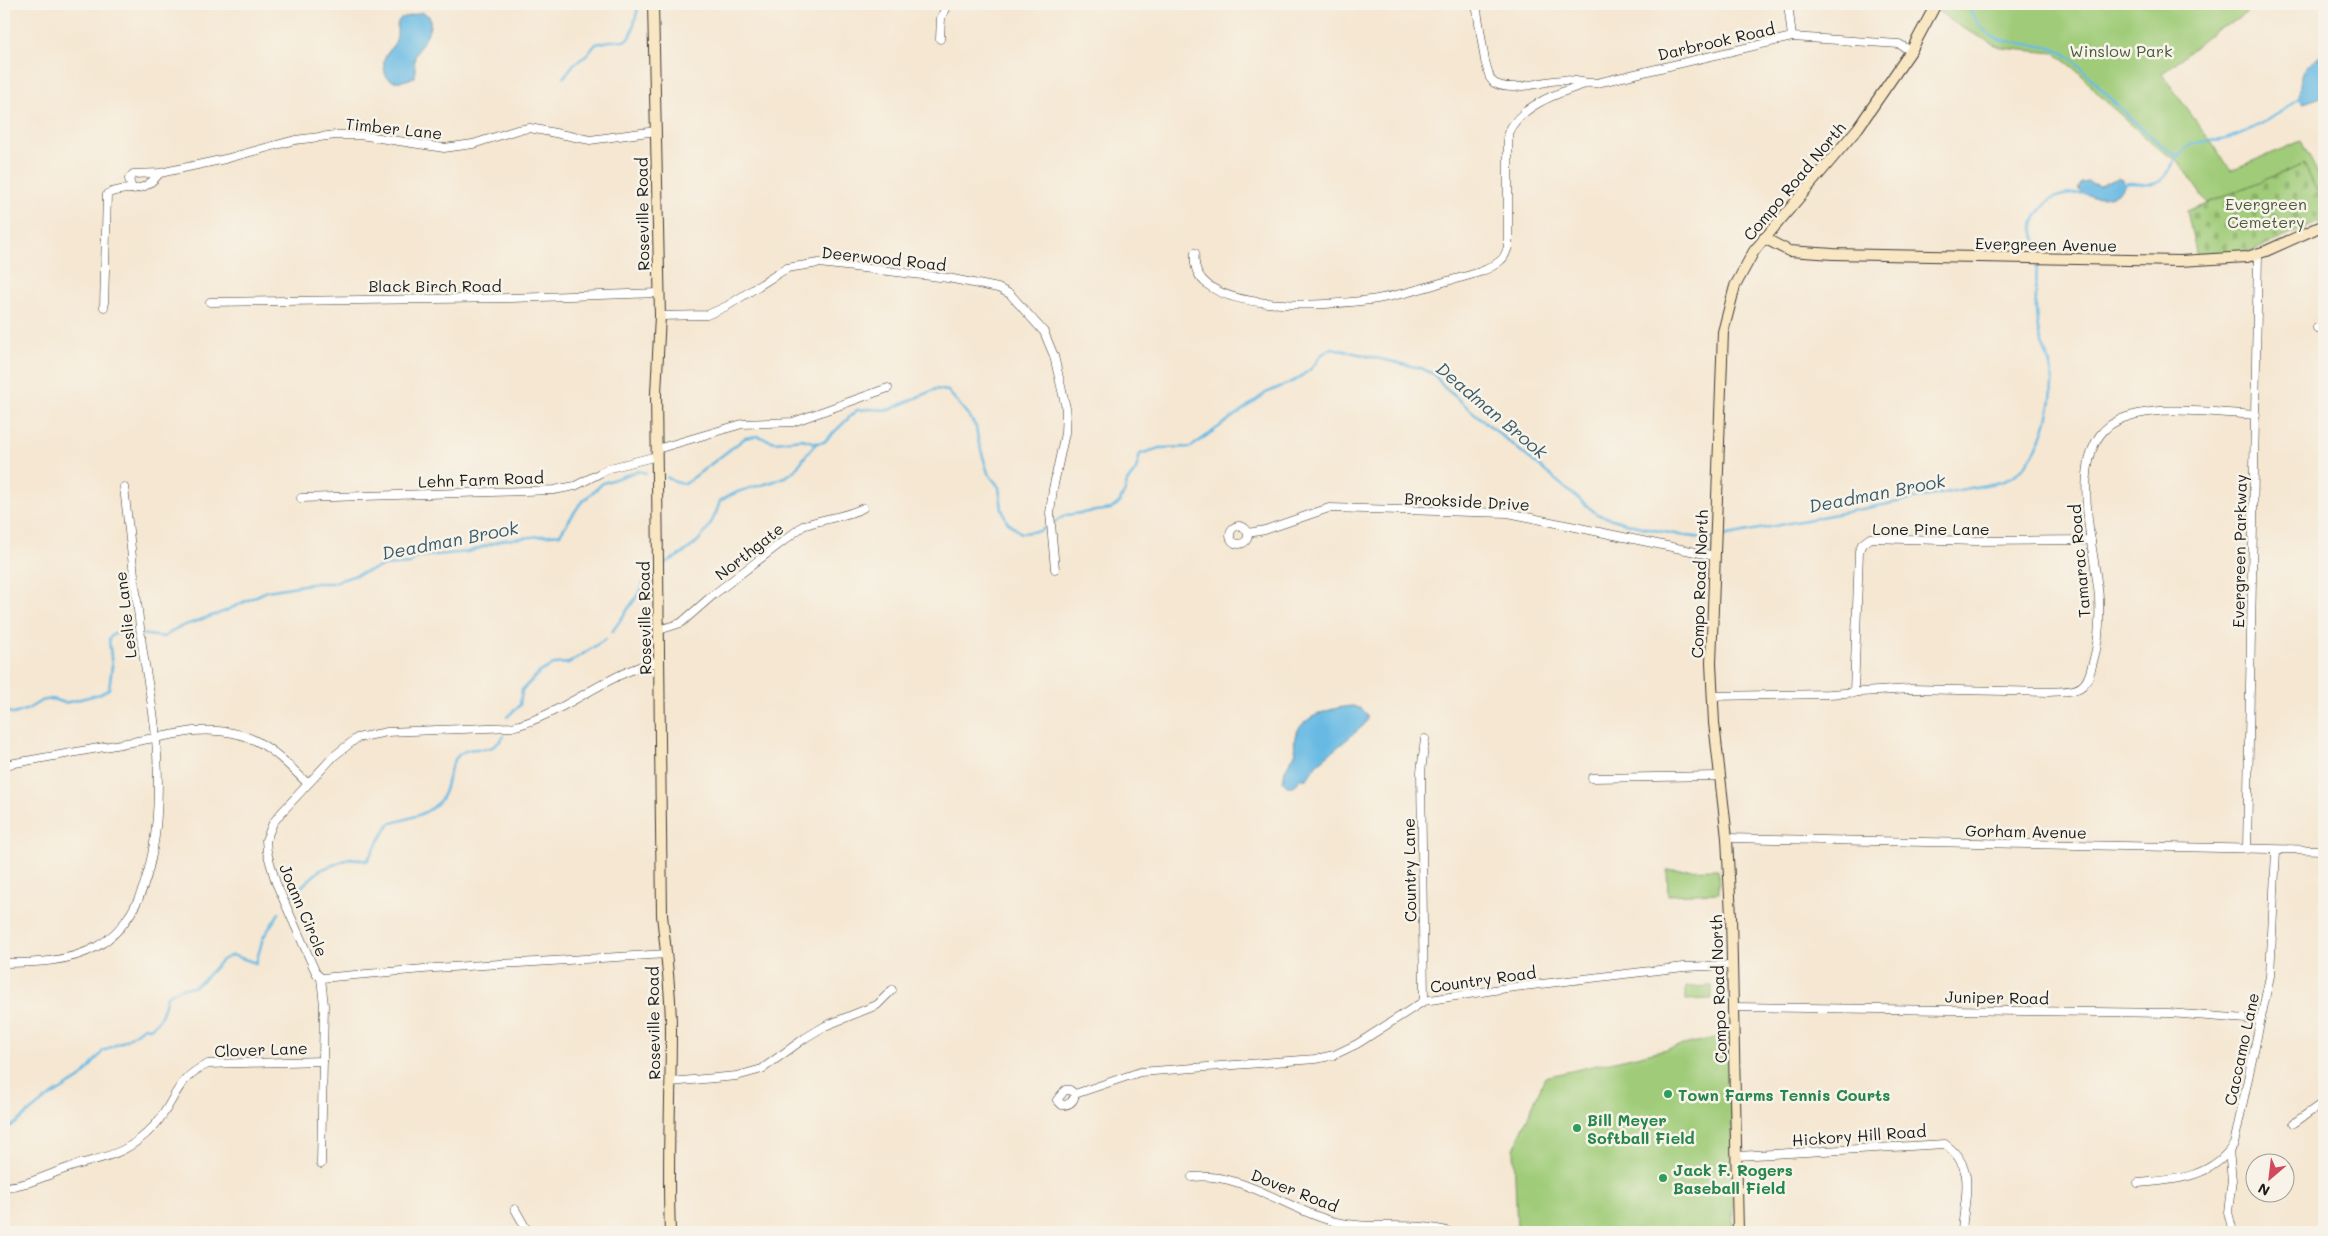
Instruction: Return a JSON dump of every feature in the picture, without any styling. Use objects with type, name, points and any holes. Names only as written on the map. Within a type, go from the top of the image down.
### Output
[{"type":"main road","name":"Roseville Road","points":[[653,4],[660,316],[656,393],[662,915],[671,1028],[670,1232]]},
{"type":"main road","name":"Compo Road North","points":[[1738,1232],[1733,965],[1728,838],[1712,696],[1711,663],[1723,332],[1737,279],[1764,238],[1843,148],[1911,51],[1936,4]]},
{"type":"main road","name":"Evergreen Avenue","points":[[1764,238],[1789,250],[1853,255],[2180,261],[2247,257],[2324,225]]},
{"type":"street","points":[[940,39],[941,18],[947,4]]},
{"type":"street","name":"Darbrook Road","points":[[1476,4],[1485,61],[1494,82],[1500,86],[1513,88],[1554,80],[1568,80],[1585,84]]},
{"type":"street","points":[[1788,4],[1792,37]]},
{"type":"street","name":"Darbrook Road","points":[[1195,253],[1195,268],[1199,275],[1222,294],[1232,298],[1299,305],[1372,300],[1462,277],[1489,267],[1501,260],[1508,247],[1508,133],[1516,120],[1552,94],[1585,84],[1597,83],[1792,37],[1899,44],[1911,51]]},
{"type":"street","name":"Timber Lane","points":[[132,189],[130,176],[140,172],[160,173],[225,159],[295,140],[336,135],[360,134],[444,148],[473,144],[517,130],[530,128],[590,140],[656,131]]},
{"type":"street","name":"Timber Lane","points":[[104,307],[107,194],[132,189],[144,189],[160,173]]},
{"type":"street","name":"Evergreen Parkway","points":[[2247,849],[2258,254]]},
{"type":"street","name":"Deerwood Road","points":[[660,316],[707,315],[728,306],[787,268],[819,263],[948,278],[1005,291],[1038,322],[1049,341],[1066,408],[1066,433],[1053,489],[1051,524],[1055,568]]},
{"type":"street","name":"Black Birch Road","points":[[210,302],[512,298],[659,293]]},
{"type":"street","name":"Lehn Farm Road","points":[[300,498],[554,490],[575,486],[610,468],[742,424],[793,422],[888,388]]},
{"type":"street","name":"Tamarac Road","points":[[1712,696],[1854,693],[1910,689],[2049,692],[2070,691],[2082,686],[2090,672],[2098,646],[2099,599],[2087,507],[2090,458],[2097,441],[2106,427],[2118,420],[2149,412],[2256,415]]},
{"type":"street","name":"Leslie Lane","points":[[4,963],[42,961],[82,953],[98,946],[120,927],[130,914],[146,878],[156,839],[156,738],[140,628],[124,487]]},
{"type":"street","name":"Northgate","points":[[659,630],[681,623],[803,526],[818,520],[834,519],[862,508]]},
{"type":"street","name":"Brookside Drive","points":[[1248,533],[1265,530],[1329,508],[1508,513],[1715,556]]},
{"type":"street","name":"Lone Pine Lane","points":[[1854,693],[1859,551],[1862,544],[1870,538],[1976,541],[2091,540]]},
{"type":"street","name":"Joann Circle","points":[[660,661],[641,665],[547,715],[524,724],[387,732],[357,738],[346,744],[307,783],[273,823],[266,840],[267,852],[276,883],[316,973],[321,978],[435,968],[666,954]]},
{"type":"street","points":[[4,765],[156,738],[214,730],[247,736],[276,754],[307,783]]},
{"type":"street","name":"Country Lane","points":[[1424,1001],[1421,772],[1425,740]]},
{"type":"street","points":[[1592,778],[1720,776]]},
{"type":"street","name":"Gorham Avenue","points":[[1728,838],[2324,850]]},
{"type":"street","name":"Caccamo Lane","points":[[2138,1183],[2170,1181],[2198,1174],[2212,1167],[2229,1151],[2239,1126],[2271,970],[2276,850]]},
{"type":"street","name":"Country Road","points":[[1076,1094],[1140,1072],[1316,1060],[1334,1055],[1357,1044],[1424,1001],[1506,988],[1684,967],[1733,965]]},
{"type":"street","points":[[321,978],[323,1061],[322,1164]]},
{"type":"street","points":[[670,1082],[737,1076],[762,1069],[825,1026],[877,1005],[892,990]]},
{"type":"street","name":"Juniper Road","points":[[1734,1007],[2169,1013],[2260,1020]]},
{"type":"street","name":"Clover Lane","points":[[4,1187],[18,1186],[38,1180],[63,1170],[108,1158],[124,1150],[154,1126],[188,1076],[194,1070],[208,1064],[222,1062],[323,1061]]},
{"type":"street","points":[[2294,1123],[2324,1102]]},
{"type":"street","name":"Hickory Hill Road","points":[[1737,1156],[1945,1144],[1964,1163],[1966,1173],[1962,1232]]},
{"type":"street","points":[[2229,1151],[2232,1180],[2228,1212],[2233,1232]]},
{"type":"street","name":"Dover Road","points":[[1192,1177],[1207,1175],[1226,1179],[1326,1219],[1351,1224],[1414,1227],[1450,1232]]},
{"type":"street","points":[[515,1209],[528,1232]]},
{"type":"green space","name":"Winslow Park","points":[[1942,4],[2258,4],[2232,23],[2214,31],[2162,74],[2231,170],[2301,141],[2324,185],[2324,206],[2304,164],[2207,203],[2177,160],[2157,148],[2099,95],[2078,71],[2055,53],[2001,48],[1959,26],[1939,12]]},
{"type":"green space","name":"Evergreen Cemetery","points":[[2304,164],[2324,206],[2324,220],[2254,250],[2197,257],[2187,211]]},
{"type":"green space","points":[[1718,869],[1719,893],[1668,895],[1667,870]]},
{"type":"green space","points":[[1712,986],[1712,999],[1686,1000],[1686,987]]},
{"type":"green space","points":[[1731,1034],[1733,1232],[1517,1232],[1514,1149],[1545,1077]]},
{"type":"water","points":[[421,12],[429,16],[430,27],[415,57],[415,77],[403,81],[393,81],[386,76],[384,63],[386,55],[396,40],[398,22],[403,17]]},
{"type":"water","points":[[2324,53],[2324,96],[2304,103],[2299,99],[2300,83],[2304,72],[2311,62]]},
{"type":"water","points":[[2118,178],[2123,180],[2124,186],[2120,191],[2109,196],[2095,197],[2078,189],[2081,183],[2088,182],[2099,186]]},
{"type":"water","points":[[1353,706],[1362,709],[1367,714],[1367,720],[1363,726],[1316,765],[1307,779],[1300,779],[1294,787],[1288,787],[1283,782],[1285,770],[1296,752],[1294,741],[1297,731],[1312,717],[1333,709]]},
{"type":"waterway","points":[[564,77],[574,64],[586,56],[596,44],[624,41],[631,36],[639,4]]},
{"type":"waterway","points":[[1966,4],[1981,27],[1995,38],[2054,48],[2065,53],[2138,125],[2177,156]]},
{"type":"waterway","name":"Deadman Brook","points":[[2124,184],[2149,185],[2157,183],[2165,176],[2179,155],[2189,146],[2199,142],[2224,139],[2249,130],[2268,120],[2302,95]]},
{"type":"waterway","name":"Deadman Brook","points":[[2036,254],[2037,245],[2033,227],[2044,207],[2058,196],[2090,193]]},
{"type":"waterway","name":"Deadman Brook","points":[[1718,537],[2001,482],[2014,476],[2025,466],[2041,439],[2052,392],[2051,366],[2039,334],[2036,317],[2037,265]]},
{"type":"waterway","name":"Deadman Brook","points":[[667,477],[675,482],[685,484],[745,438],[757,436],[775,442],[802,439],[817,443],[824,442],[857,410],[889,410],[936,389],[948,391],[976,427],[988,473],[999,487],[1002,509],[1007,522],[1021,533],[1040,531],[1066,515],[1111,509],[1119,503],[1127,482],[1136,470],[1140,454],[1160,448],[1191,447],[1266,393],[1296,380],[1312,368],[1321,355],[1332,348],[1420,368],[1434,374],[1443,386],[1473,412],[1597,514],[1621,522],[1673,534],[1713,537]]},
{"type":"waterway","points":[[665,563],[685,552],[707,531],[720,501],[744,490],[785,477],[798,466],[817,443]]},
{"type":"waterway","name":"Deadman Brook","points":[[4,710],[14,714],[28,709],[41,701],[52,699],[65,703],[100,694],[109,689],[112,666],[109,639],[114,633],[123,632],[164,637],[177,628],[223,612],[267,591],[316,583],[332,583],[383,566],[410,564],[416,557],[468,552],[503,540],[560,534],[580,504],[603,483],[638,471],[646,473]]},
{"type":"waterway","points":[[612,632],[642,589],[646,572],[651,570]]},
{"type":"waterway","points":[[507,717],[520,705],[522,690],[540,672],[554,664],[569,663],[606,639]]},
{"type":"waterway","points":[[292,895],[320,870],[351,858],[367,861],[389,824],[421,814],[435,806],[444,793],[451,767],[460,754],[471,749],[493,747],[504,736]]},
{"type":"waterway","points":[[4,1130],[15,1124],[43,1101],[82,1077],[103,1051],[126,1040],[144,1027],[150,1028],[154,1025],[162,1014],[167,996],[181,988],[193,987],[203,980],[222,960],[232,955],[256,963],[263,938],[279,913]]},
{"type":"place","name":"Town Farms Tennis Courts","points":[[1668,1094]]},
{"type":"place","name":"Bill Meyer Softball Field","points":[[1577,1128]]},
{"type":"place","name":"Jack F. Rogers Baseball Field","points":[[1663,1178]]}]
